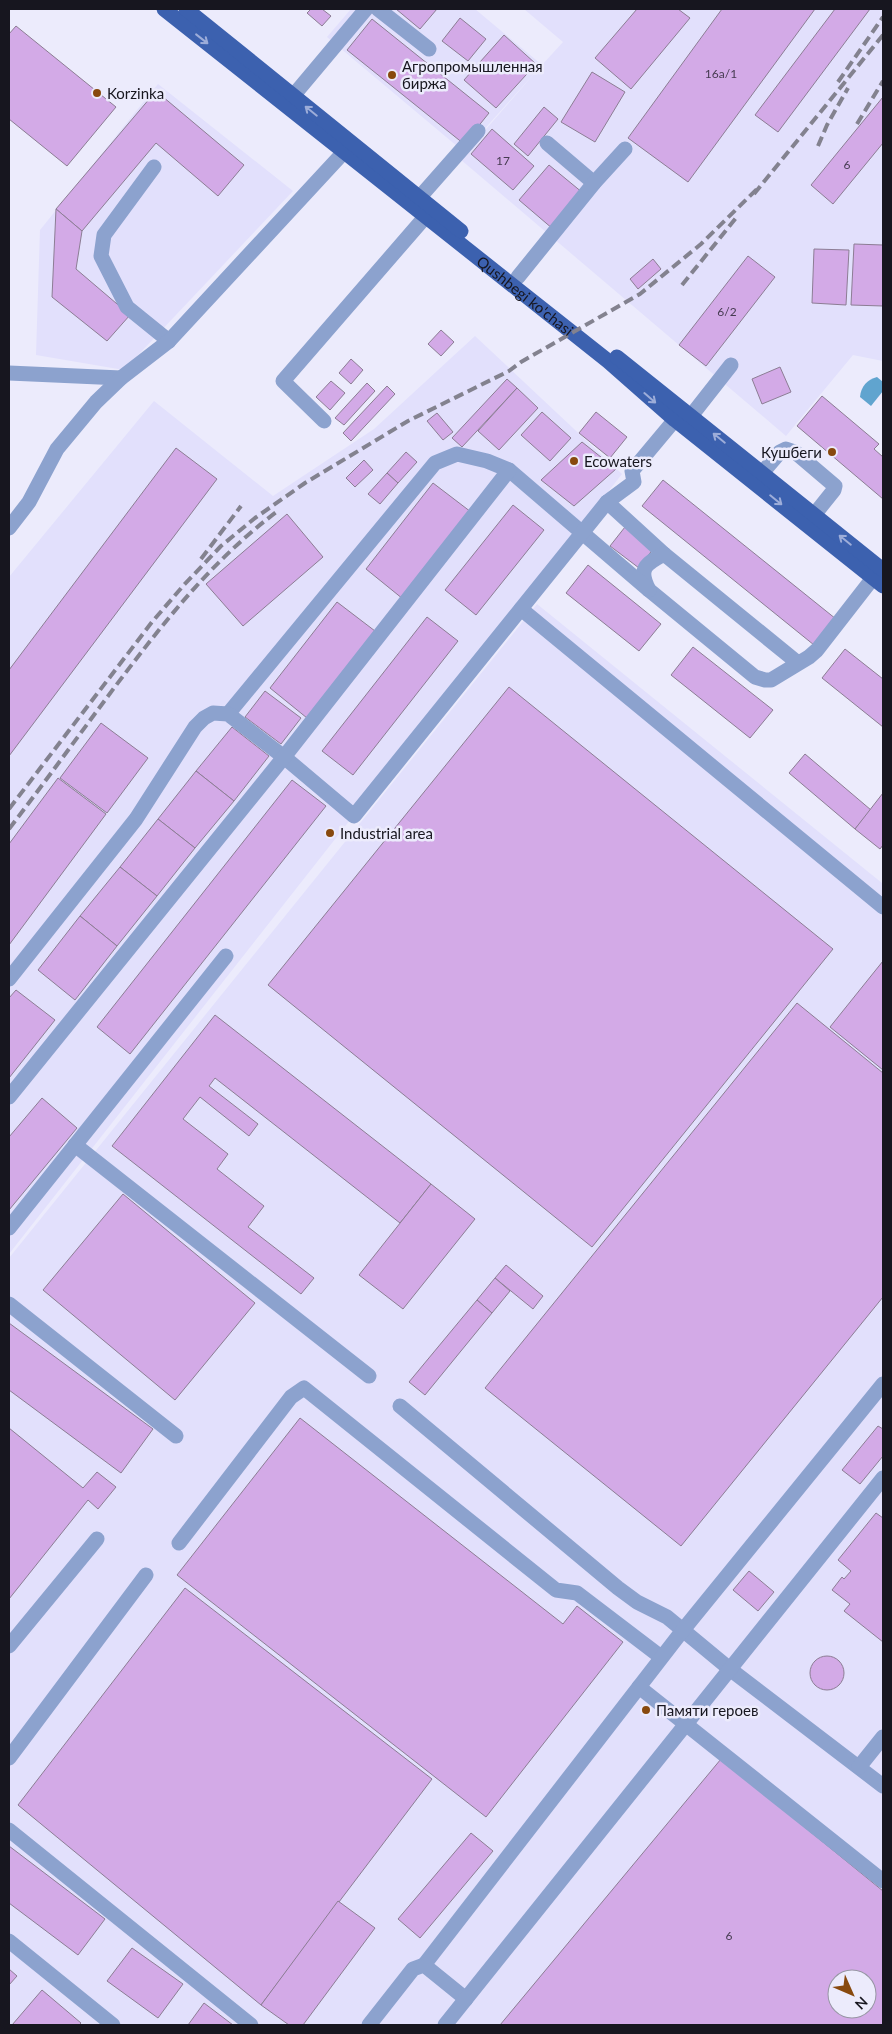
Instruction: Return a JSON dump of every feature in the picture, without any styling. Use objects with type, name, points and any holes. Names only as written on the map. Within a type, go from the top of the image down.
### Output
[{"type":"main road","name":"Qushbegi ko'chasi","points":[[164,9],[289,101],[429,212],[518,277],[880,578]]},
{"type":"main road","name":"Qushbegi ko'chasi","points":[[186,9],[289,101]]},
{"type":"main road","name":"Qushbegi ko'chasi","points":[[429,212],[608,361],[762,473],[814,515],[880,578]]},
{"type":"lane","points":[[289,101],[366,9]]},
{"type":"lane","points":[[378,9],[429,49]]},
{"type":"lane","points":[[416,202],[478,131]]},
{"type":"lane","points":[[547,143],[594,183]]},
{"type":"lane","points":[[9,528],[29,502],[57,449],[96,402],[121,378],[169,341],[348,148]]},
{"type":"lane","points":[[518,277],[594,183],[625,149]]},
{"type":"lane","points":[[154,167],[104,235],[101,256],[127,307],[169,341]]},
{"type":"lane","points":[[324,421],[283,381],[429,212]]},
{"type":"lane","points":[[9,979],[136,818],[195,728],[204,718],[213,713],[228,714],[284,757],[354,816],[607,502],[634,482],[632,471],[731,365]]},
{"type":"lane","points":[[13,373],[121,378]]},
{"type":"lane","points":[[762,473],[780,452],[786,448],[795,452],[835,486],[834,490],[814,515]]},
{"type":"lane","points":[[228,714],[435,463],[457,454],[487,461],[509,470],[649,590],[755,676],[765,680],[771,680],[817,650],[880,578]]},
{"type":"lane","points":[[9,1098],[284,757],[509,470]]},
{"type":"lane","points":[[607,502],[664,554],[798,663]]},
{"type":"lane","points":[[649,590],[643,579],[644,571],[650,562],[664,554]]},
{"type":"lane","points":[[521,609],[883,907]]},
{"type":"lane","points":[[9,1228],[226,956]]},
{"type":"lane","points":[[75,1145],[369,1376]]},
{"type":"lane","points":[[9,1304],[176,1436]]},
{"type":"lane","points":[[369,2025],[413,1969],[424,1965],[661,1657],[883,1384]]},
{"type":"lane","points":[[179,1543],[291,1397],[304,1388],[556,1590],[577,1593],[661,1657]]},
{"type":"lane","points":[[400,1406],[618,1588],[637,1602],[667,1617],[731,1670],[883,1786]]},
{"type":"lane","points":[[446,2025],[883,1478]]},
{"type":"lane","points":[[9,1646],[97,1539]]},
{"type":"lane","points":[[9,1758],[146,1575]]},
{"type":"lane","points":[[639,1688],[883,1881]]},
{"type":"lane","points":[[860,1767],[883,1737]]},
{"type":"lane","points":[[9,1830],[251,2025]]},
{"type":"lane","points":[[9,1941],[113,2025]]},
{"type":"lane","points":[[424,1965],[466,1999]]},
{"type":"shaded area","points":[[351,9],[475,9],[542,65],[563,42],[524,9],[883,9],[883,361],[853,355],[786,436],[460,159],[540,67],[464,152],[327,37]]},
{"type":"shaded area","points":[[158,84],[293,191],[124,370],[36,355],[40,230]]},
{"type":"shaded area","points":[[475,336],[622,474],[9,1254],[9,577],[154,401],[273,496],[374,429]]},
{"type":"shaded area","points":[[537,604],[883,882],[883,2025],[9,2025],[9,1258]]},
{"type":"water","points":[[877,377],[883,382],[883,391],[871,406],[860,397],[865,384]]},
{"type":"building","points":[[311,9],[322,9],[331,16],[322,26],[307,13]]},
{"type":"building","points":[[396,9],[437,9],[420,29]]},
{"type":"building","points":[[637,9],[678,9],[690,18],[631,89],[595,58]]},
{"type":"building","points":[[722,9],[815,9],[688,182],[628,138]]},
{"type":"building","points":[[835,9],[870,9],[778,132],[755,115]]},
{"type":"building","points":[[460,18],[486,39],[468,61],[442,41]]},
{"type":"building","points":[[372,19],[489,113],[464,144],[347,50]]},
{"type":"building","points":[[16,26],[116,107],[67,166],[9,119],[9,34]]},
{"type":"building","points":[[504,35],[536,64],[496,108],[464,80]]},
{"type":"building","points":[[592,72],[625,92],[595,142],[561,122]]},
{"type":"building","points":[[156,91],[244,165],[218,196],[156,143],[82,231],[56,209]]},
{"type":"building","points":[[883,97],[883,143],[833,204],[811,185]]},
{"type":"building","points":[[544,107],[558,119],[528,156],[514,144]]},
{"type":"building","points":[[492,129],[534,166],[513,190],[471,154]]},
{"type":"building","points":[[549,165],[583,193],[553,229],[519,200]]},
{"type":"building","points":[[56,209],[82,231],[76,269],[130,315],[107,341],[52,297]]},
{"type":"building","points":[[854,244],[883,245],[883,306],[851,305]]},
{"type":"building","points":[[814,249],[849,250],[846,305],[812,303]]},
{"type":"building","points":[[748,256],[775,277],[706,366],[679,345]]},
{"type":"building","points":[[653,259],[661,269],[638,289],[630,279]]},
{"type":"building","points":[[441,330],[454,342],[441,356],[428,344]]},
{"type":"building","points":[[351,359],[363,370],[351,384],[339,373]]},
{"type":"building","points":[[780,367],[791,392],[762,404],[752,379]]},
{"type":"building","points":[[507,379],[517,388],[462,447],[452,438]]},
{"type":"building","points":[[331,381],[345,393],[330,410],[316,397]]},
{"type":"building","points":[[367,383],[375,391],[344,425],[335,418]]},
{"type":"building","points":[[387,386],[395,394],[351,441],[343,433]]},
{"type":"building","points":[[517,388],[538,408],[499,450],[478,431]]},
{"type":"building","points":[[822,396],[879,444],[874,449],[883,457],[883,499],[797,426]]},
{"type":"building","points":[[542,412],[571,438],[550,461],[521,435]]},
{"type":"building","points":[[596,412],[627,437],[610,458],[579,433]]},
{"type":"building","points":[[437,413],[453,432],[443,440],[427,421]]},
{"type":"building","points":[[582,442],[616,469],[574,506],[541,480]]},
{"type":"building","points":[[176,448],[217,479],[9,756],[9,670]]},
{"type":"building","points":[[406,452],[417,462],[398,483],[387,473]]},
{"type":"building","points":[[364,460],[373,470],[355,487],[346,478]]},
{"type":"building","points":[[387,473],[398,483],[380,504],[368,494]]},
{"type":"building","points":[[663,480],[836,619],[814,645],[642,506]]},
{"type":"building","points":[[433,483],[471,512],[403,599],[366,569]]},
{"type":"building","points":[[513,505],[544,530],[476,615],[445,590]]},
{"type":"building","points":[[287,514],[323,557],[243,626],[206,584]]},
{"type":"building","points":[[625,527],[653,549],[639,568],[610,546]]},
{"type":"building","points":[[588,565],[661,624],[639,651],[566,593]]},
{"type":"building","points":[[337,602],[375,631],[307,718],[270,688]]},
{"type":"building","points":[[427,617],[458,641],[353,775],[322,751]]},
{"type":"building","points":[[693,647],[773,710],[750,738],[671,675]]},
{"type":"building","points":[[845,649],[883,679],[883,727],[822,678]]},
{"type":"building","points":[[509,687],[833,949],[592,1247],[268,985]]},
{"type":"building","points":[[265,691],[301,718],[281,744],[245,717]]},
{"type":"building","points":[[101,723],[148,758],[107,813],[60,778]]},
{"type":"building","points":[[232,727],[269,756],[234,801],[196,771]]},
{"type":"building","points":[[805,754],[871,810],[855,829],[789,773]]},
{"type":"building","points":[[196,771],[234,801],[195,848],[158,819]]},
{"type":"building","points":[[58,778],[106,814],[9,945],[9,844]]},
{"type":"building","points":[[292,780],[326,806],[130,1054],[97,1027]]},
{"type":"building","points":[[883,793],[883,845],[880,849],[855,829]]},
{"type":"building","points":[[158,819],[195,848],[157,896],[120,867]]},
{"type":"building","points":[[120,867],[157,896],[117,946],[80,916]]},
{"type":"building","points":[[80,916],[117,946],[75,1000],[38,970]]},
{"type":"building","points":[[883,961],[883,1070],[830,1027]]},
{"type":"building","points":[[16,990],[55,1020],[9,1078],[9,998]]},
{"type":"building","points":[[797,1003],[883,1073],[883,1297],[681,1546],[485,1388]]},
{"type":"building","points":[[215,1015],[431,1184],[400,1223],[215,1078],[209,1086],[258,1124],[249,1136],[200,1097],[183,1119],[228,1154],[217,1169],[264,1206],[248,1227],[314,1278],[301,1294],[112,1146]]},
{"type":"building","points":[[42,1098],[77,1128],[9,1210],[9,1137]]},
{"type":"building","points":[[431,1184],[475,1219],[403,1309],[359,1275]]},
{"type":"building","points":[[123,1194],[255,1303],[175,1400],[43,1290]]},
{"type":"building","points":[[506,1265],[543,1296],[533,1309],[495,1278]]},
{"type":"building","points":[[495,1278],[510,1291],[492,1313],[477,1300]]},
{"type":"building","points":[[477,1300],[492,1313],[425,1395],[409,1382]]},
{"type":"building","points":[[9,1323],[153,1429],[121,1473],[9,1390]]},
{"type":"building","points":[[300,1418],[563,1624],[577,1606],[623,1642],[486,1817],[177,1575]]},
{"type":"building","points":[[878,1426],[883,1429],[883,1456],[860,1484],[842,1470]]},
{"type":"building","points":[[9,1428],[83,1488],[97,1472],[116,1487],[98,1509],[88,1500],[9,1599]]},
{"type":"building","points":[[876,1513],[883,1518],[883,1642],[844,1611],[850,1604],[832,1590],[842,1577],[844,1579],[851,1571],[838,1560]]},
{"type":"building","points":[[749,1571],[774,1592],[758,1611],[733,1590]]},
{"type":"building","points":[[185,1588],[432,1779],[261,2005],[18,1805]]},
{"type":"building","points":[[827,1656],[839,1661],[844,1673],[839,1685],[827,1690],[815,1685],[810,1673],[815,1661]]},
{"type":"building","points":[[721,1759],[883,1891],[883,2025],[500,2025]]},
{"type":"building","points":[[471,1833],[493,1851],[420,1938],[398,1919]]},
{"type":"building","points":[[9,1846],[105,1919],[78,1955],[9,1903]]},
{"type":"building","points":[[338,1901],[375,1928],[303,2025],[289,2025],[261,2005]]},
{"type":"building","points":[[132,1948],[183,1984],[158,2018],[107,1981]]},
{"type":"building","points":[[9,1969],[17,1976],[9,1985]]},
{"type":"building","points":[[42,1990],[81,2023],[79,2025],[12,2025]]},
{"type":"building","points":[[204,2003],[233,2025],[188,2025]]},
{"type":"railway","points":[[838,82],[883,17]]},
{"type":"railway","points":[[754,194],[883,35]]},
{"type":"railway","points":[[857,124],[883,81]]},
{"type":"railway","points":[[818,146],[827,125],[848,88]]},
{"type":"railway","points":[[9,809],[152,622],[221,546],[255,518],[305,483],[408,421],[509,371],[521,362],[640,294],[701,244],[758,188]]},
{"type":"railway","points":[[682,285],[736,218]]},
{"type":"railway","points":[[201,559],[241,506]]},
{"type":"railway","points":[[9,829],[151,639],[211,571],[255,529],[279,510]]},
{"type":"place","name":"Агропромышленная биржа","points":[[392,75]]},
{"type":"place","name":"Korzinka","points":[[97,93]]},
{"type":"place","name":"Кушбеги","points":[[832,452]]},
{"type":"place","name":"Ecowaters","points":[[574,461]]},
{"type":"place","name":"Industrial area","points":[[330,833]]},
{"type":"place","name":"Памяти героев","points":[[646,1710]]}]
